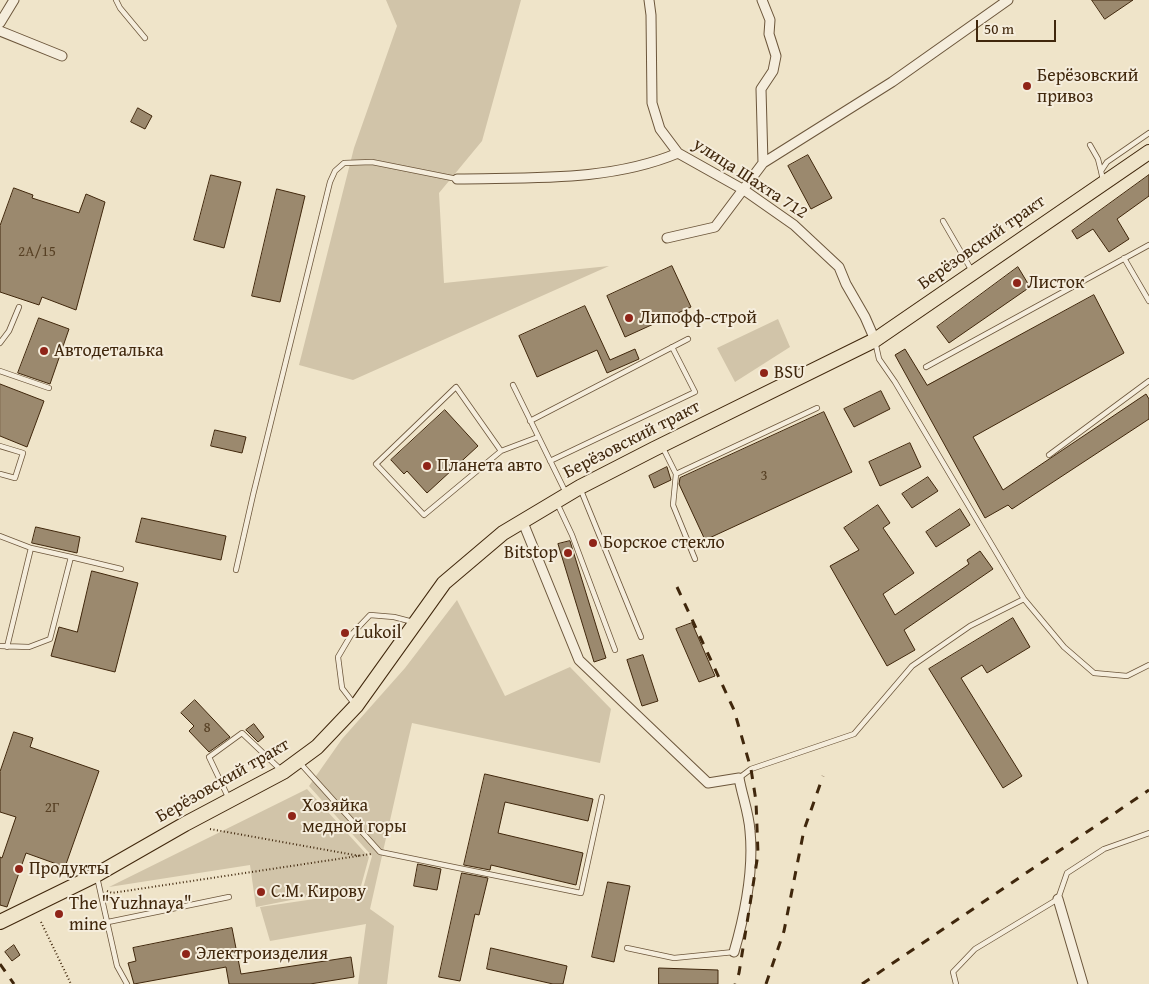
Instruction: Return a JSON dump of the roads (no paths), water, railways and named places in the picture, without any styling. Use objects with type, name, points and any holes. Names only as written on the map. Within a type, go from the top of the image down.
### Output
[{"type":"main road","name":"Берёзовский тракт","points":[[0,922],[98,882],[230,801],[283,772],[317,747],[356,706],[444,583],[502,533],[580,487],[661,445],[875,340],[1102,177],[1149,152]]},
{"type":"street","points":[[0,23],[14,0]]},
{"type":"street","name":"улица Шахта 712","points":[[649,0],[651,15],[652,103],[660,129],[678,153],[744,190],[794,225],[839,267],[875,340]]},
{"type":"street","points":[[762,0],[770,20],[769,34],[776,56],[773,71],[761,90],[763,163]]},
{"type":"street","points":[[667,238],[715,227],[763,163],[892,82],[1008,0]]},
{"type":"street","points":[[0,31],[62,56]]},
{"type":"street","points":[[457,179],[592,175],[656,162],[678,153]]},
{"type":"street","points":[[522,520],[579,660],[708,783],[738,778],[750,830],[750,876],[741,929],[734,952]]},
{"type":"street","points":[[1058,899],[1083,984]]},
{"type":"lane","points":[[116,0],[120,8],[145,38]]},
{"type":"lane","points":[[1102,177],[1107,162],[1149,133]]},
{"type":"lane","points":[[1090,144],[1098,159],[1102,177]]},
{"type":"lane","points":[[236,570],[330,182],[335,171],[344,163],[372,162],[457,179]]},
{"type":"lane","points":[[943,222],[972,272]]},
{"type":"lane","points":[[926,367],[1149,245]]},
{"type":"lane","points":[[1124,258],[1149,301]]},
{"type":"lane","points":[[0,343],[9,331],[19,307]]},
{"type":"lane","points":[[530,421],[688,339]]},
{"type":"lane","points":[[875,340],[879,358],[1024,599],[1064,647],[1094,673],[1127,676],[1149,665]]},
{"type":"lane","points":[[550,461],[695,392],[672,348]]},
{"type":"lane","points":[[0,371],[49,388]]},
{"type":"lane","points":[[1048,455],[1149,381]]},
{"type":"lane","points":[[513,385],[550,461],[572,536],[615,650]]},
{"type":"lane","points":[[501,451],[456,387],[376,464],[424,515],[501,451],[538,437]]},
{"type":"lane","points":[[676,474],[817,408]]},
{"type":"lane","points":[[661,445],[676,474],[673,505],[695,559]]},
{"type":"lane","points":[[0,446],[23,453],[15,478],[0,474]]},
{"type":"lane","points":[[580,487],[641,637]]},
{"type":"lane","points":[[0,536],[31,548],[121,569]]},
{"type":"lane","points":[[7,647],[31,548]]},
{"type":"lane","points":[[0,646],[29,647],[50,639],[71,557]]},
{"type":"lane","points":[[738,778],[751,769],[854,734],[912,666],[970,626],[1024,599]]},
{"type":"lane","points":[[356,706],[342,688],[338,657],[351,635],[370,615],[416,623]]},
{"type":"lane","points":[[230,801],[209,757],[242,733],[283,772]]},
{"type":"lane","points":[[298,761],[380,852],[581,893],[602,797]]},
{"type":"lane","points":[[956,984],[953,972],[975,949],[1058,899],[1067,873],[1104,849],[1149,833]]},
{"type":"lane","points":[[98,882],[117,966],[127,984]]},
{"type":"lane","points":[[108,922],[229,897]]},
{"type":"lane","points":[[627,948],[674,958],[734,952]]},
{"type":"railway","points":[[677,587],[734,710],[751,769],[756,801],[758,854],[739,973],[735,984]]},
{"type":"railway","points":[[766,984],[784,931],[804,830],[823,776]]},
{"type":"railway","points":[[862,984],[1149,790]]},
{"type":"railway","points":[[0,964],[14,984]]},
{"type":"place","name":"Берёзовский привоз","points":[[1027,86]]},
{"type":"place","name":"Листок","points":[[1017,283]]},
{"type":"place","name":"Липофф-строй","points":[[629,318]]},
{"type":"place","name":"Автодеталька","points":[[44,351]]},
{"type":"place","name":"BSU","points":[[764,373]]},
{"type":"place","name":"Планета авто","points":[[427,466]]},
{"type":"place","name":"Борское стекло","points":[[593,543]]},
{"type":"place","name":"Bitstop","points":[[568,553]]},
{"type":"place","name":"Lukoil","points":[[345,633]]},
{"type":"place","name":"Хозяйка медной горы","points":[[292,816]]},
{"type":"place","name":"Продукты","points":[[19,869]]},
{"type":"place","name":"С.М. Кирову","points":[[261,892]]},
{"type":"place","name":"The \"Yuzhnaya\" mine","points":[[59,914]]},
{"type":"place","name":"Электроизделия","points":[[186,954]]}]
